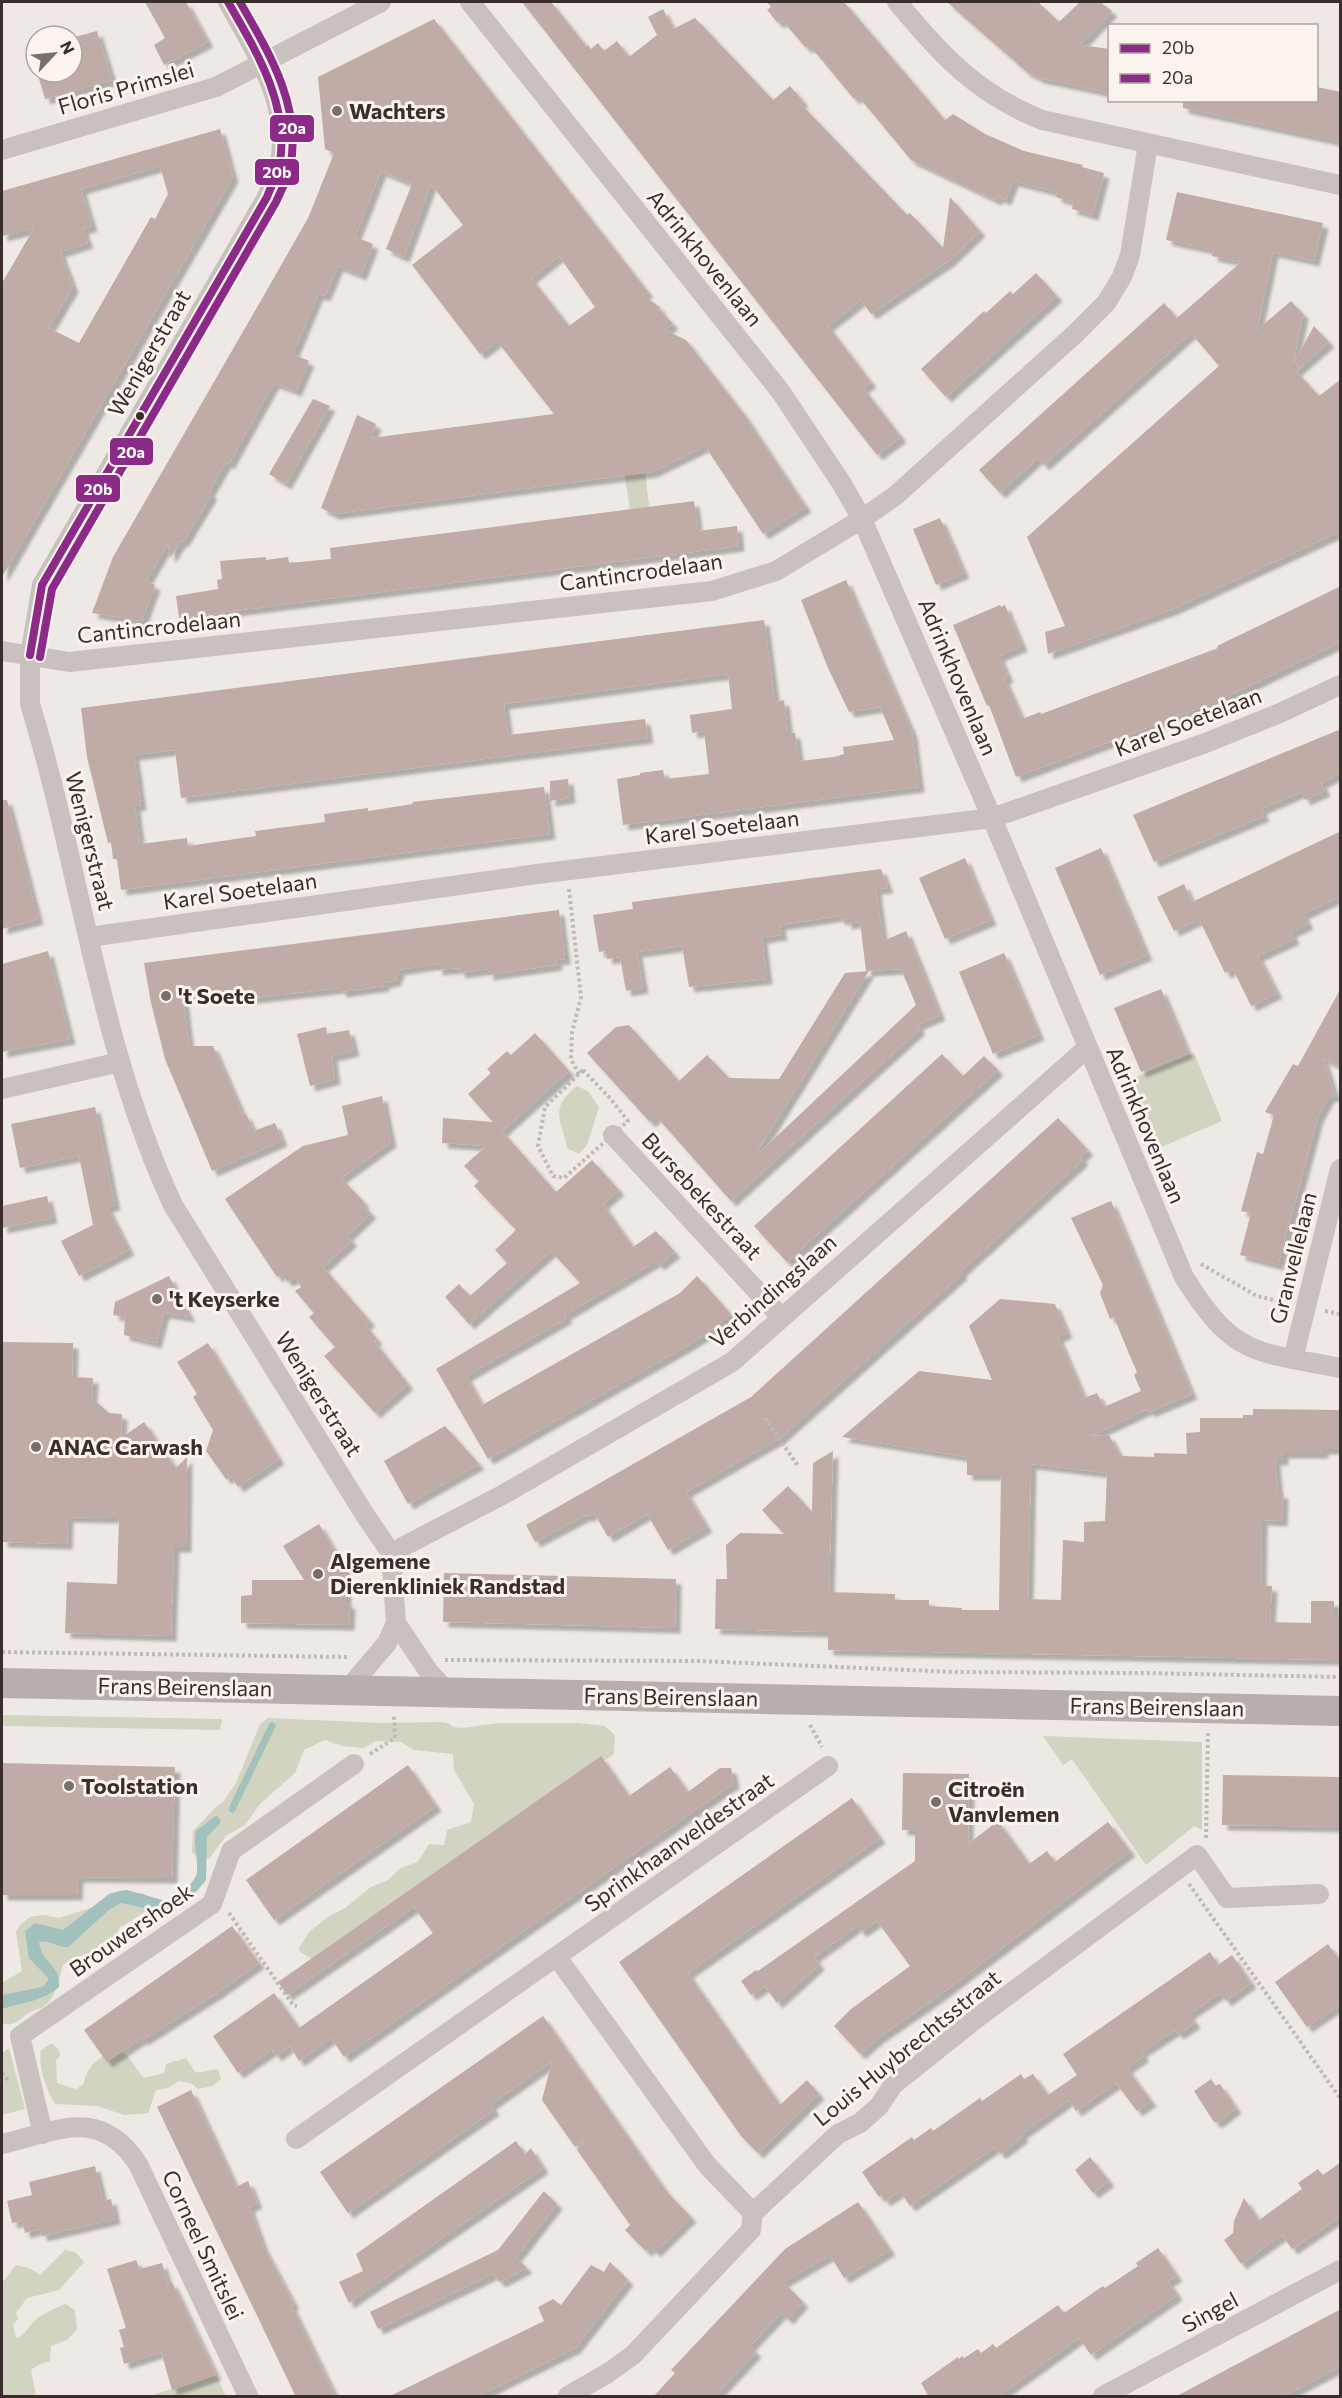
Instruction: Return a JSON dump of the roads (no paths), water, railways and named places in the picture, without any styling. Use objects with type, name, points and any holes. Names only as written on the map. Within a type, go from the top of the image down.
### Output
[{"type":"main road","name":"Frans Beirenslaan","points":[[2,1683],[1341,1711]]},
{"type":"street","name":"Wenigerstraat","points":[[228,2],[273,90],[280,117],[282,140],[280,164],[267,197],[42,585],[30,655],[30,704],[120,1062],[153,1162],[173,1205],[365,1515],[391,1553]]},
{"type":"street","name":"Floris Primslei","points":[[2,150],[216,87],[381,2]]},
{"type":"street","name":"Adrinkhovenlaan","points":[[470,2],[781,392],[842,484],[862,519],[992,818],[1171,1247],[1189,1285],[1204,1309],[1224,1331],[1240,1344],[1255,1351],[1341,1368]]},
{"type":"street","points":[[897,2],[952,64],[975,84],[997,99],[1042,120],[1341,184]]},
{"type":"street","name":"Cantincrodelaan","points":[[2,651],[69,662],[712,591],[776,571],[862,519],[895,496],[1075,334],[1106,303],[1122,277],[1130,255],[1148,144]]},
{"type":"street","name":"Karel Soetelaan","points":[[89,937],[566,871],[992,818],[1203,744],[1341,685]]},
{"type":"street","name":"Verbindingslaan","points":[[391,1553],[504,1494],[732,1362],[1087,1048]]},
{"type":"street","points":[[2,1089],[120,1062]]},
{"type":"street","name":"Bursebekestraat","points":[[613,1135],[782,1317]]},
{"type":"street","name":"Granvellelaan","points":[[1293,1359],[1341,1169]]},
{"type":"street","points":[[347,1690],[387,1643],[396,1623],[391,1553]]},
{"type":"street","points":[[396,1623],[420,1659],[448,1693]]},
{"type":"street","name":"Brouwershoek","points":[[44,2134],[20,2036],[212,1904],[231,1851],[354,1764]]},
{"type":"street","name":"Sprinkhaanveldestraat","points":[[296,2139],[828,1766]]},
{"type":"street","name":"Louis Huybrechtsstraat","points":[[568,2397],[633,2355],[752,2230],[753,2212],[838,2134],[860,2123],[879,2106],[893,2085],[977,2018],[1197,1855],[1227,1898],[1319,1894]]},
{"type":"street","points":[[557,1957],[706,2165],[753,2212]]},
{"type":"street","name":"Corneel Smitslei","points":[[44,2134],[83,2126],[114,2136],[128,2148],[138,2164],[248,2397]]},
{"type":"street","points":[[2,2144],[44,2134]]},
{"type":"street","name":"Singel","points":[[1103,2397],[1341,2270]]},
{"type":"water","points":[[217,1815],[221,1822],[207,1837],[206,1880],[196,1892],[168,1913],[121,1903],[110,1909],[68,1947],[39,1942],[43,1955],[55,1969],[59,1987],[39,1999],[2,2009],[2,1995],[43,1987],[49,1979],[29,1958],[25,1931],[35,1923],[63,1930],[109,1894],[119,1891],[127,1890],[166,1901],[175,1896],[185,1889],[196,1876],[196,1831]]},
{"type":"waterway","points":[[232,1809],[272,1726]]},
{"type":"place","name":"Wachters","points":[[337,111]]},
{"type":"place","name":"'t Soete","points":[[166,996]]},
{"type":"place","name":"'t Keyserke","points":[[157,1299]]},
{"type":"place","name":"ANAC Carwash","points":[[36,1447]]},
{"type":"place","name":"Algemene Dierenkliniek Randstad","points":[[318,1574]]},
{"type":"place","name":"Toolstation","points":[[69,1786]]},
{"type":"place","name":"Citroën Vanvlemen","points":[[936,1802]]}]
